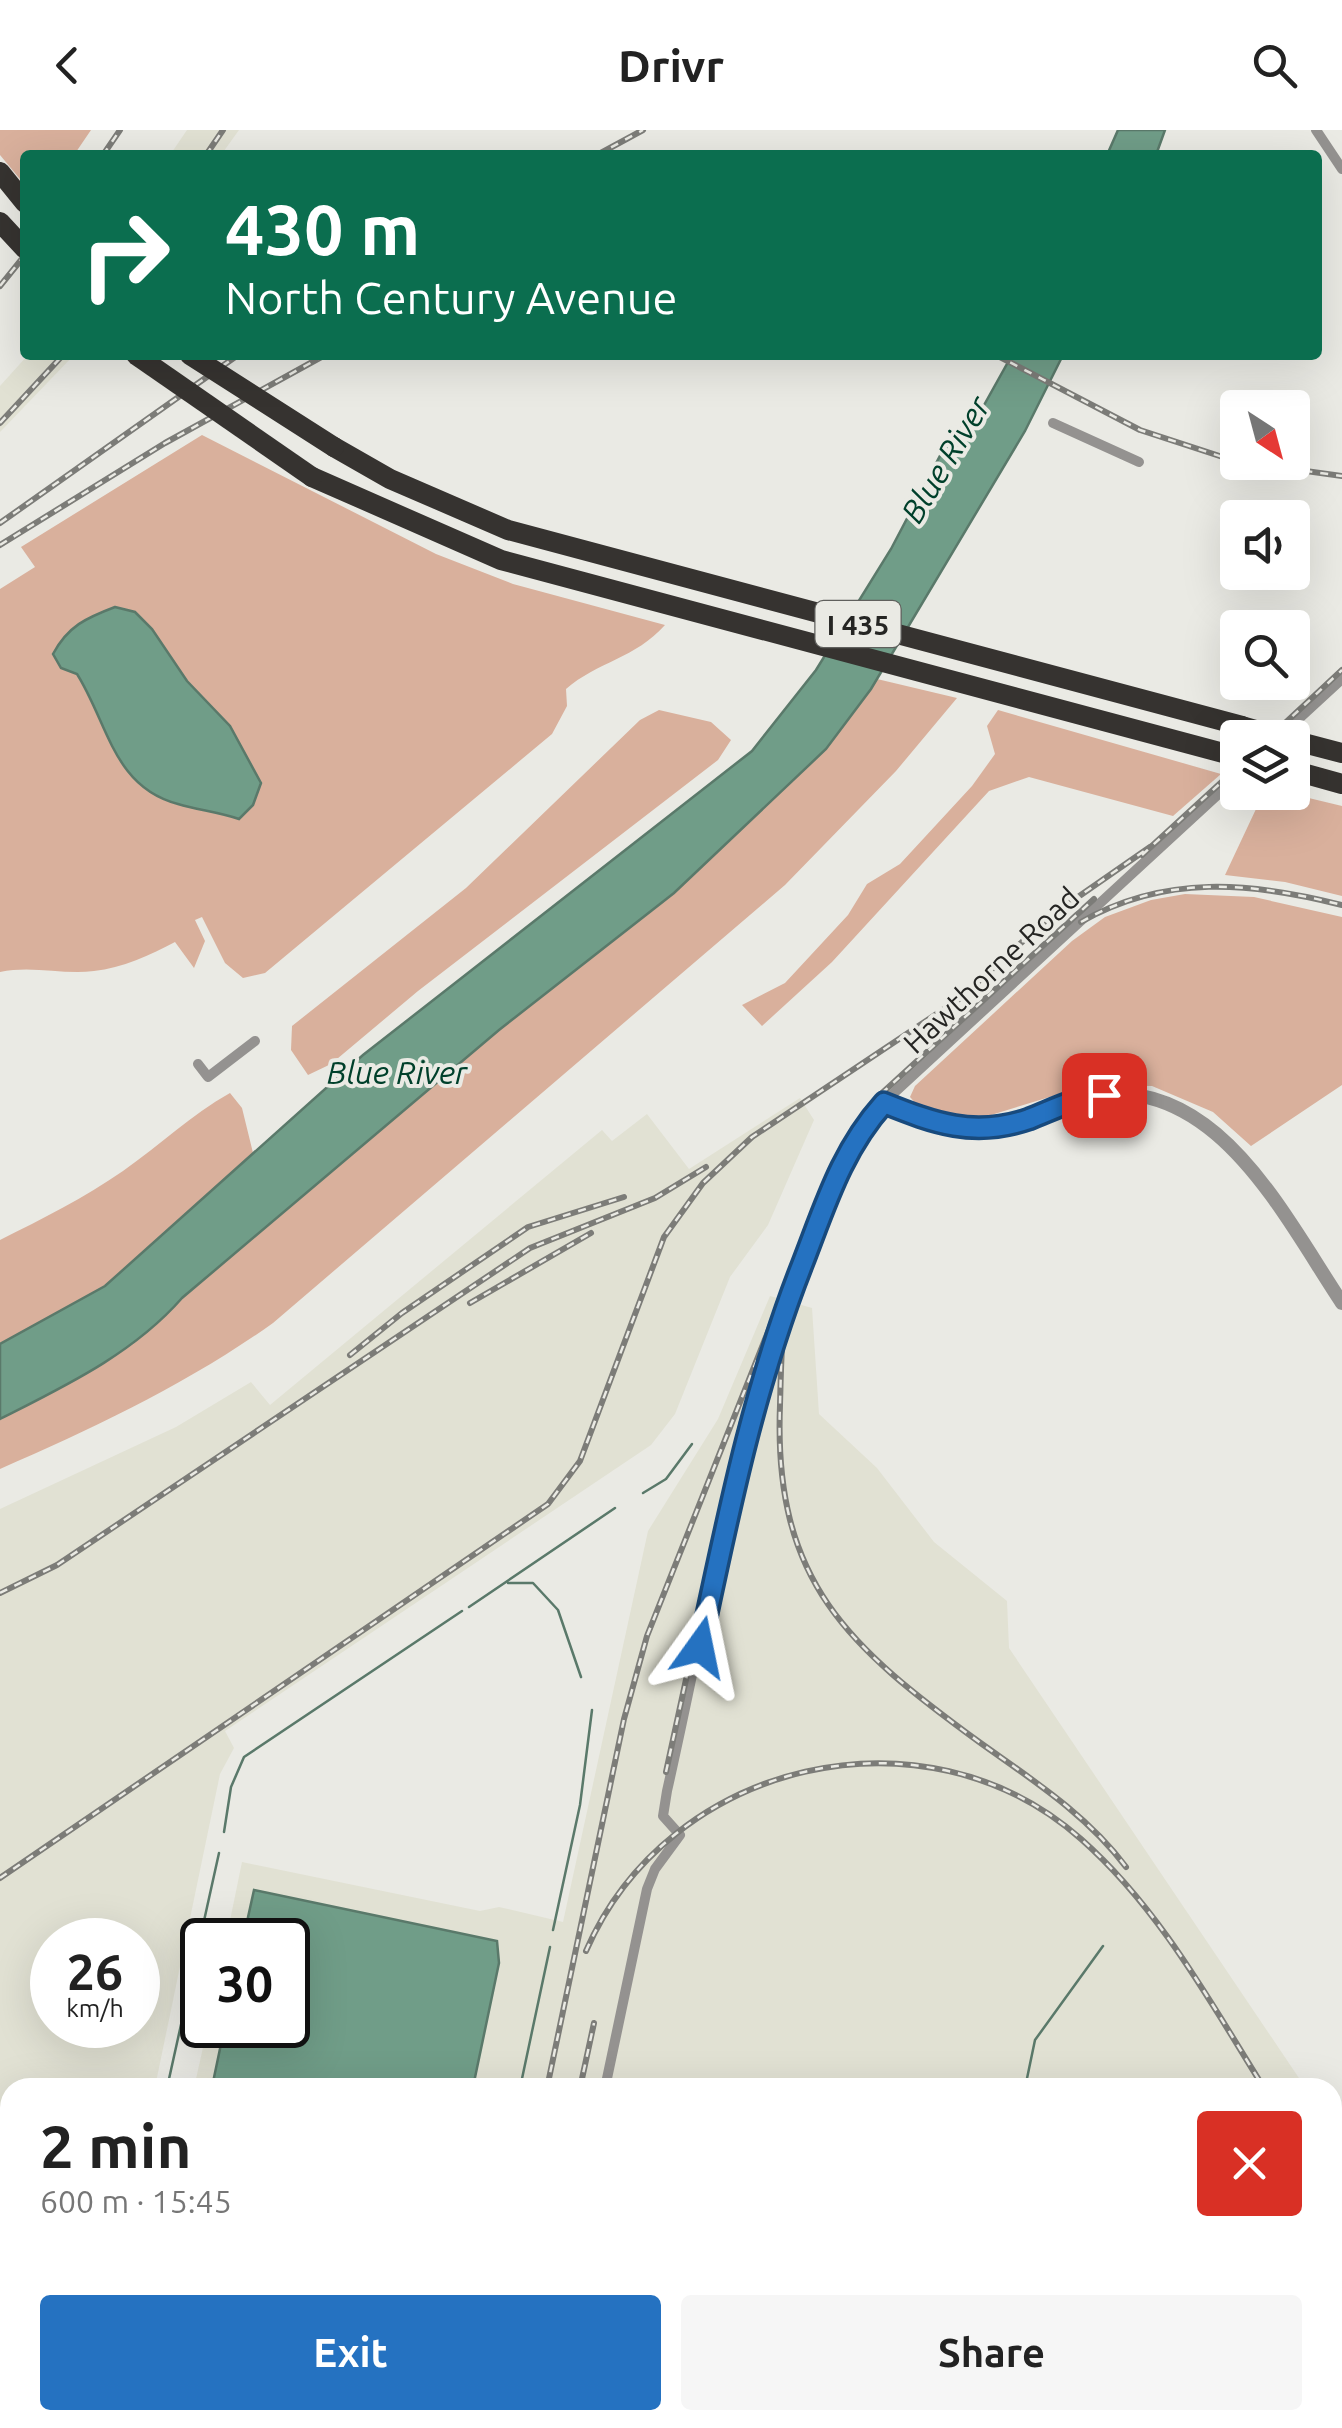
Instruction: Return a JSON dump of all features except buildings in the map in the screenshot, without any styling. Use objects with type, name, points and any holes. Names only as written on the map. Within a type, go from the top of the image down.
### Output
[{"type":"highway","points":[[0,172],[20,197]]},
{"type":"highway","points":[[0,222],[20,244]]},
{"type":"highway","name":"I 435","points":[[143,360],[312,477],[502,560],[1220,753]]},
{"type":"highway","name":"I 435","points":[[198,360],[390,479],[508,530],[1220,720]]},
{"type":"highway","points":[[1310,775],[1342,784]]},
{"type":"street","points":[[1316,130],[1342,169]]},
{"type":"street","points":[[1053,423],[1138,462]]},
{"type":"street","points":[[1300,720],[1342,679]]},
{"type":"street","name":"Hawthorne Road","points":[[607,2078],[647,1889],[655,1869],[680,1835],[664,1816],[667,1791],[761,1374],[784,1302],[838,1167],[860,1130],[884,1103],[1220,793]]},
{"type":"street","points":[[198,1064],[208,1077],[255,1040]]},
{"type":"street","points":[[884,1103],[967,1130],[1030,1118],[1062,1102],[1104,1095],[1152,1100],[1182,1110],[1199,1119],[1243,1156],[1342,1303]]},
{"type":"shaded area","points":[[0,130],[91,130],[77,150],[20,150],[20,179],[0,155]]},
{"type":"shaded area","points":[[187,130],[239,130],[225,150],[173,150]]},
{"type":"shaded area","points":[[23,360],[69,360],[0,432],[0,386]]},
{"type":"shaded area","points":[[202,435],[436,554],[513,584],[665,625],[642,645],[566,689],[567,706],[552,734],[265,973],[243,978],[225,963],[202,917],[195,920],[205,941],[194,968],[175,942],[105,969],[0,972],[0,589],[35,567],[21,547]]},
{"type":"shaded area","points":[[877,679],[957,698],[896,771],[785,885],[273,1323],[208,1366],[140,1403],[0,1469],[0,1419],[97,1367],[142,1336],[499,1030],[674,893],[826,749]]},
{"type":"shaded area","points":[[659,710],[711,722],[731,740],[718,760],[418,991],[331,1064],[308,1075],[291,1050],[292,1026],[466,888],[640,720]]},
{"type":"shaded area","points":[[998,710],[1220,775],[1173,816],[1029,777],[989,791],[832,962],[762,1026],[742,1005],[785,983],[848,915],[867,884],[900,864],[972,786],[995,754],[987,726]]},
{"type":"shaded area","points":[[1310,798],[1342,806],[1342,896],[1285,882],[1225,875],[1256,810],[1310,810]]},
{"type":"shaded area","points":[[1185,894],[1254,897],[1342,917],[1342,1085],[1251,1146],[1213,1112],[1152,1086],[1089,1085],[978,1119],[917,1105],[910,1097],[915,1086],[1072,941],[1105,917],[1151,900]]},
{"type":"shaded area","points":[[230,1093],[242,1108],[254,1157],[105,1286],[0,1344],[0,1240],[108,1181]]},
{"type":"shaded area","points":[[800,1098],[814,1120],[768,1225],[730,1277],[675,1414],[651,1445],[225,1731],[234,1748],[220,1774],[190,1918],[180,1918],[180,1967],[157,2078],[0,2078],[0,1509],[176,1427],[251,1382],[270,1405],[602,1130],[612,1141],[647,1114],[689,1169]]},
{"type":"shaded area","points":[[770,1296],[812,1308],[819,1414],[877,1468],[934,1542],[1007,1601],[1009,1648],[1299,2078],[196,2078],[203,2048],[310,2048],[310,1918],[231,1918],[242,1862],[480,1911],[499,1907],[563,1922],[648,1531],[718,1419]]},
{"type":"water","points":[[1118,130],[1165,130],[1158,150],[1109,150]]},
{"type":"water","name":"Blue River","points":[[1009,360],[1060,360],[1025,431],[871,689],[826,749],[674,893],[499,1030],[142,1336],[97,1367],[0,1419],[0,1344],[105,1286],[363,1055],[752,751],[816,670],[891,549],[953,431],[974,423]]},
{"type":"water","points":[[115,607],[135,612],[152,629],[187,681],[230,726],[261,783],[253,805],[239,819],[178,804],[156,796],[139,783],[115,751],[77,674],[61,668],[53,654],[65,636],[87,619]]},
{"type":"water","points":[[254,1890],[497,1941],[499,1963],[475,2078],[214,2078],[220,2048],[310,2048],[310,1918],[248,1918]]},
{"type":"waterway","points":[[643,1493],[666,1479],[692,1444]]},
{"type":"waterway","points":[[469,1607],[615,1508]]},
{"type":"waterway","points":[[508,1583],[533,1583],[558,1610],[581,1677]]},
{"type":"waterway","points":[[224,1832],[231,1787],[244,1757],[462,1611]]},
{"type":"waterway","points":[[553,1930],[580,1805],[592,1710]]},
{"type":"waterway","points":[[169,2078],[219,1853]]},
{"type":"waterway","points":[[1027,2078],[1035,2040],[1103,1946]]},
{"type":"waterway","points":[[522,2078],[550,1947]]},
{"type":"railway","points":[[106,150],[120,130]]},
{"type":"railway","points":[[209,150],[223,130]]},
{"type":"railway","points":[[606,150],[643,130]]},
{"type":"railway","points":[[0,286],[20,261]]},
{"type":"railway","points":[[0,423],[58,360]]},
{"type":"railway","points":[[0,523],[231,360]]},
{"type":"railway","points":[[0,545],[165,443],[316,360]]},
{"type":"railway","points":[[1006,360],[1140,430],[1220,456]]},
{"type":"railway","points":[[1310,472],[1342,476]]},
{"type":"railway","points":[[1288,720],[1342,670]]},
{"type":"railway","points":[[1142,855],[1220,784]]},
{"type":"railway","points":[[0,1878],[548,1504],[580,1461],[664,1237],[703,1183],[752,1137],[959,999],[1052,915],[1150,847]]},
{"type":"railway","points":[[1081,922],[1144,896],[1177,889],[1275,891],[1342,905]]},
{"type":"railway","points":[[549,2078],[624,1719],[647,1636],[840,1151],[881,1094],[1094,899]]},
{"type":"railway","points":[[0,1593],[57,1565],[530,1248],[655,1198],[706,1167]]},
{"type":"railway","points":[[350,1355],[402,1313],[528,1227],[624,1197]]},
{"type":"railway","points":[[470,1303],[591,1233]]},
{"type":"railway","points":[[788,1300],[781,1365],[781,1467],[790,1519],[806,1565],[829,1605],[893,1675],[1059,1800],[1126,1867]]},
{"type":"railway","points":[[666,1772],[742,1421]]},
{"type":"railway","points":[[586,1951],[624,1886],[676,1834],[737,1795],[805,1772],[877,1763],[949,1771],[1018,1796],[1081,1839],[1109,1866],[1181,1956],[1258,2078]]},
{"type":"railway","points":[[582,2078],[594,2023]]},
{"type":"route","points":[[700,1647],[761,1374],[784,1302],[838,1167],[860,1130],[884,1103],[952,1128],[985,1130],[1030,1118],[1062,1102],[1104,1095]]}]
